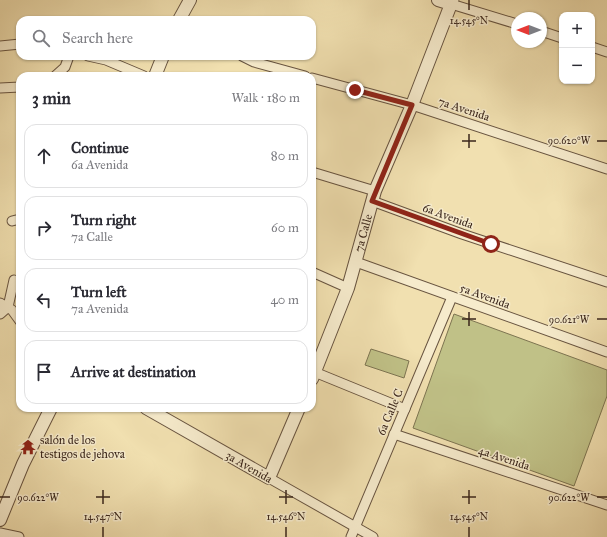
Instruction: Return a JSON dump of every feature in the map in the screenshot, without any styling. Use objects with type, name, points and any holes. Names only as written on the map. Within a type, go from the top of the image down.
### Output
[{"type":"street","points":[[181,16],[190,0]]},
{"type":"street","points":[[438,0],[453,2],[511,22]]},
{"type":"street","name":"7a Calle","points":[[316,367],[348,288],[374,196],[453,2]]},
{"type":"street","points":[[547,33],[559,37]]},
{"type":"street","points":[[0,46],[16,44]]},
{"type":"street","points":[[595,48],[607,52]]},
{"type":"street","points":[[59,72],[65,67],[68,60]]},
{"type":"street","points":[[106,60],[134,72]]},
{"type":"street","points":[[157,72],[161,60]]},
{"type":"street","points":[[250,60],[290,72]]},
{"type":"street","name":"7a Avenida","points":[[316,79],[412,105],[607,169]]},
{"type":"street","points":[[0,88],[16,87]]},
{"type":"street","name":"6a Avenida","points":[[316,174],[374,196],[462,234],[607,282]]},
{"type":"street","name":"5a Avenida","points":[[356,262],[607,352]]},
{"type":"street","points":[[316,274],[348,288]]},
{"type":"street","points":[[0,314],[14,280]]},
{"type":"street","name":"6a Calle C","points":[[351,537],[452,296]]},
{"type":"street","points":[[4,305],[16,317]]},
{"type":"street","points":[[316,375],[405,409]]},
{"type":"street","points":[[0,520],[23,464],[49,412]]},
{"type":"street","name":"3a Avenida","points":[[153,412],[373,537]]},
{"type":"street","points":[[269,478],[297,412]]},
{"type":"street","name":"4a Avenida","points":[[394,434],[607,505]]},
{"type":"street","points":[[0,533],[19,537]]},
{"type":"green space","points":[[454,314],[607,370],[607,396],[574,486],[413,428]]},
{"type":"green space","points":[[371,349],[409,361],[404,378],[365,365]]},
{"type":"place","name":"salón de los testigos de jehova","points":[[28,447]]},
{"type":"route","points":[[355,90],[412,105],[372,201],[491,244]]}]
